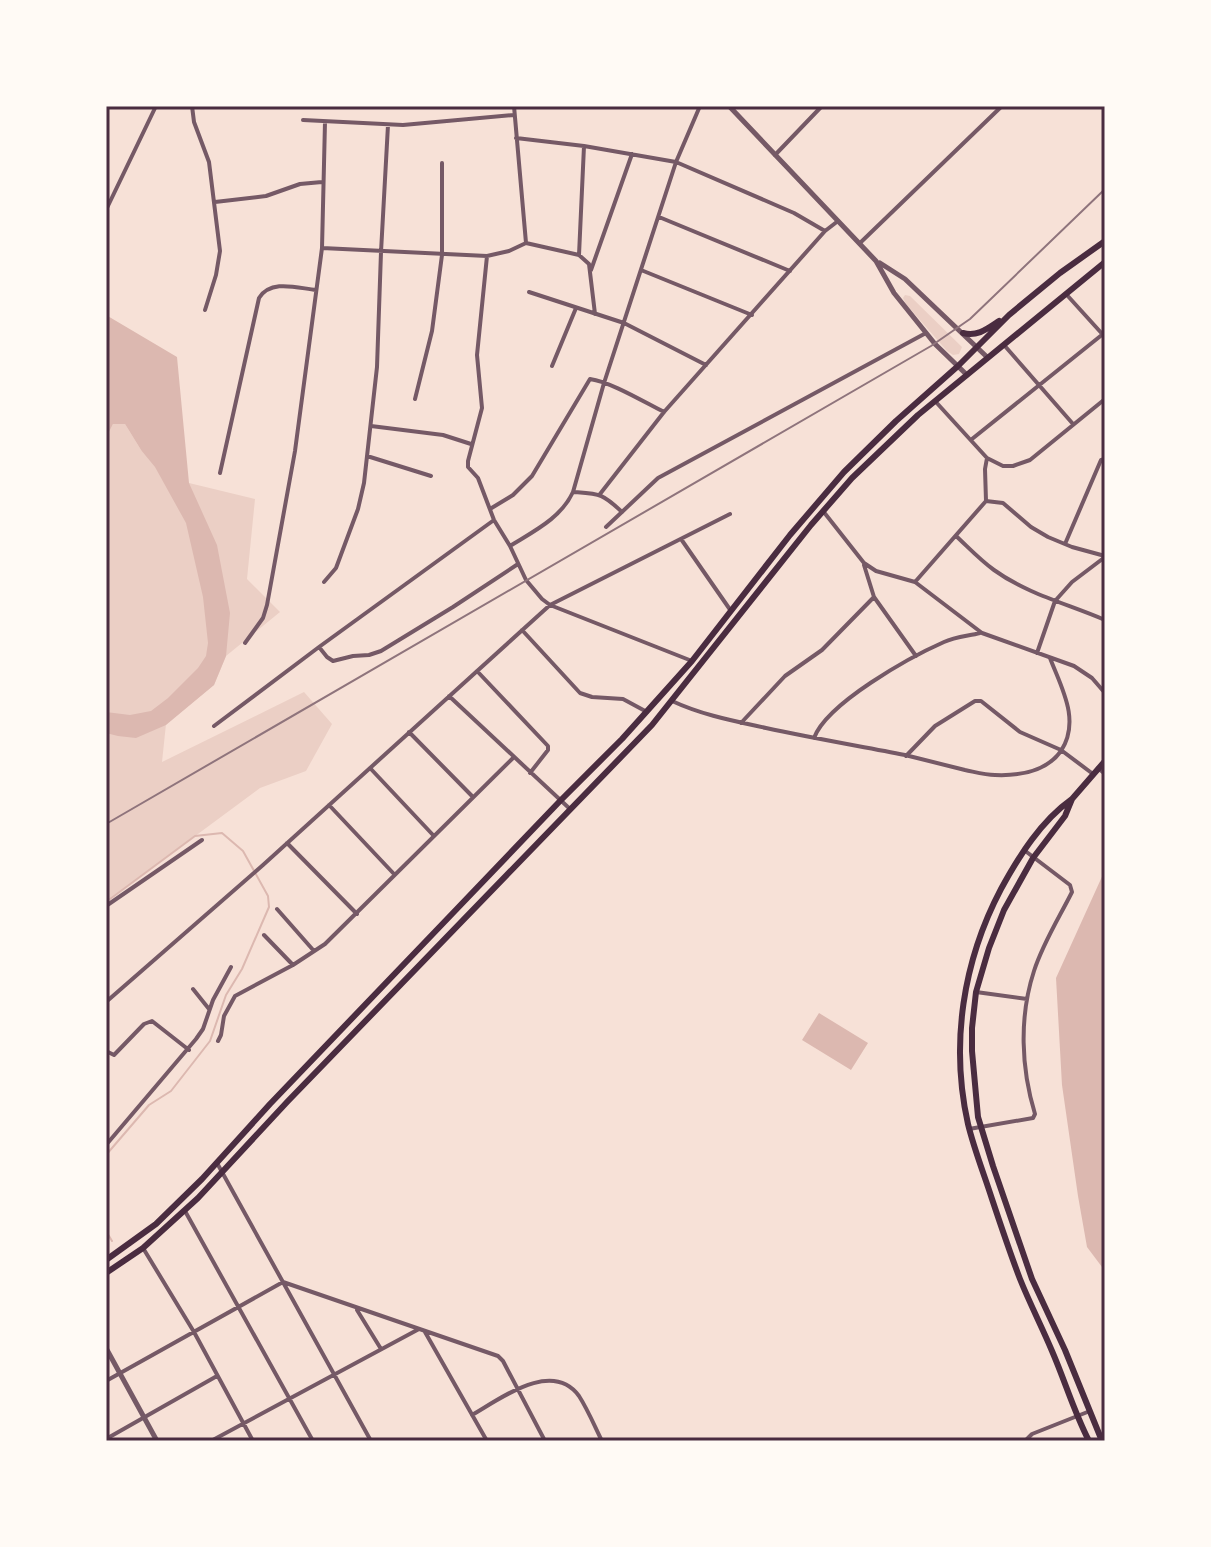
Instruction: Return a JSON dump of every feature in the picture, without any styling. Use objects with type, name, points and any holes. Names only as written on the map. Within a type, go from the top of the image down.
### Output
[{"type":"main road","points":[[106,1260],[156,1224],[217,1163],[270,1104],[622,739],[692,661],[790,535],[844,472],[1009,315],[1105,241]]},
{"type":"main road","points":[[106,1273],[143,1248],[185,1211],[652,725],[823,511],[882,448],[987,357],[1105,262]]},
{"type":"main road","points":[[963,333],[971,336],[978,334],[1009,315]]},
{"type":"main road","points":[[1089,1441],[1019,1276],[969,1129],[960,1065],[960,1024],[964,992],[978,940],[992,905],[1024,850],[1057,810],[1072,799],[1105,761]]},
{"type":"main road","points":[[1072,799],[1065,816],[1018,883],[994,932],[976,992],[972,1051],[980,1126],[1032,1279],[1102,1441]]},
{"type":"main road","points":[[291,1083],[298,1091]]},
{"type":"main road","points":[[1042,1329],[1053,1326]]},
{"type":"street","points":[[106,210],[156,106]]},
{"type":"street","points":[[192,106],[194,122],[209,162],[220,251],[205,310]]},
{"type":"street","points":[[514,106],[526,243]]},
{"type":"street","points":[[510,546],[567,506],[676,162],[700,106]]},
{"type":"street","points":[[729,106],[876,261],[894,293],[926,333],[967,375]]},
{"type":"street","points":[[775,155],[822,106]]},
{"type":"street","points":[[860,243],[1002,106]]},
{"type":"street","points":[[303,120],[388,125],[514,115]]},
{"type":"street","points":[[245,643],[263,618],[278,550],[300,415],[322,248],[325,122]]},
{"type":"street","points":[[324,582],[336,568],[358,509],[364,483],[377,367],[388,125]]},
{"type":"street","points":[[516,138],[676,162],[794,213],[825,231]]},
{"type":"street","points":[[579,255],[584,146]]},
{"type":"street","points":[[591,273],[632,153]]},
{"type":"street","points":[[415,399],[432,331],[442,255],[442,163]]},
{"type":"street","points":[[215,202],[266,196],[300,184],[322,182]]},
{"type":"street","points":[[659,217],[790,271]]},
{"type":"street","points":[[600,494],[664,412],[825,231],[838,221]]},
{"type":"street","points":[[322,248],[487,256],[526,243],[579,255],[587,261],[591,273],[595,314]]},
{"type":"street","points":[[487,256],[477,355],[482,408],[468,467],[478,478],[494,520],[526,580],[550,605],[692,661]]},
{"type":"street","points":[[876,261],[905,279],[987,357]]},
{"type":"street","points":[[641,270],[752,315]]},
{"type":"street","points":[[220,473],[259,298],[269,287],[316,290]]},
{"type":"street","points":[[529,292],[624,323],[706,365]]},
{"type":"street","points":[[972,439],[1104,335],[1066,294]]},
{"type":"street","points":[[552,366],[576,308]]},
{"type":"street","points":[[606,527],[658,478],[926,333]]},
{"type":"street","points":[[1003,344],[1073,424]]},
{"type":"street","points":[[490,509],[513,495],[532,476],[588,380],[593,378],[664,412]]},
{"type":"street","points":[[935,401],[987,458],[1003,466],[1013,466],[1030,460],[1105,399]]},
{"type":"street","points":[[371,426],[443,435],[471,444]]},
{"type":"street","points":[[367,456],[431,476]]},
{"type":"street","points":[[915,582],[986,501],[987,458]]},
{"type":"street","points":[[1065,544],[1103,460]]},
{"type":"street","points":[[573,492],[600,494],[622,512]]},
{"type":"street","points":[[986,501],[1003,503],[1031,527],[1065,544],[1105,557]]},
{"type":"street","points":[[823,511],[864,563],[876,571],[915,582],[982,633],[1074,666],[1105,693]]},
{"type":"street","points":[[106,1002],[263,865],[550,605],[730,514]]},
{"type":"street","points":[[214,726],[494,520]]},
{"type":"street","points":[[956,536],[992,569],[1007,578],[1105,620]]},
{"type":"street","points":[[681,539],[731,611]]},
{"type":"street","points":[[1037,653],[1055,601],[1072,582],[1105,557]]},
{"type":"street","points":[[864,563],[874,597],[916,656]]},
{"type":"street","points":[[319,647],[333,661],[381,651],[518,564]]},
{"type":"street","points":[[741,723],[785,676],[822,650],[874,597]]},
{"type":"street","points":[[522,630],[580,693],[623,699],[647,712]]},
{"type":"street","points":[[814,738],[817,729],[832,712],[869,684],[947,641],[982,633]]},
{"type":"street","points":[[672,701],[697,712],[741,723],[990,776],[1014,775],[1045,765],[1061,750],[1068,735],[1069,707],[1050,658]]},
{"type":"street","points":[[477,671],[548,746],[530,773]]},
{"type":"street","points":[[449,696],[570,810]]},
{"type":"street","points":[[906,756],[935,726],[977,701],[985,702],[1020,732],[1105,774]]},
{"type":"street","points":[[409,732],[473,796]]},
{"type":"street","points":[[218,1041],[224,1016],[239,993],[314,951],[357,914],[513,758]]},
{"type":"street","points":[[370,768],[433,835]]},
{"type":"street","points":[[329,805],[394,874]]},
{"type":"street","points":[[106,906],[202,840]]},
{"type":"street","points":[[287,843],[357,914]]},
{"type":"street","points":[[969,1129],[1035,1116],[1024,1067],[1027,999],[1043,949],[1072,892],[1070,885],[1024,850]]},
{"type":"street","points":[[277,909],[314,951]]},
{"type":"street","points":[[264,935],[293,965]]},
{"type":"street","points":[[106,1145],[189,1050],[203,1029],[209,1009],[231,967]]},
{"type":"street","points":[[396,973],[404,981]]},
{"type":"street","points":[[193,989],[209,1009]]},
{"type":"street","points":[[976,992],[1027,999]]},
{"type":"street","points":[[106,1051],[114,1055],[148,1021],[156,1022],[189,1050]]},
{"type":"street","points":[[217,1163],[371,1441]]},
{"type":"street","points":[[185,1211],[313,1441]]},
{"type":"street","points":[[143,1248],[194,1332],[253,1441]]},
{"type":"street","points":[[106,1381],[283,1282],[498,1356],[545,1441]]},
{"type":"street","points":[[356,1308],[381,1349]]},
{"type":"street","points":[[211,1441],[419,1329]]},
{"type":"street","points":[[425,1331],[487,1441]]},
{"type":"street","points":[[106,1348],[157,1441]]},
{"type":"street","points":[[106,1439],[217,1376]]},
{"type":"street","points":[[472,1415],[517,1389],[537,1381],[553,1381],[578,1395],[602,1441]]},
{"type":"street","points":[[1025,1441],[1032,1434],[1090,1411]]},
{"type":"shaded area","points":[[905,295],[910,296],[962,347],[959,354],[953,355],[947,351],[906,304]]},
{"type":"shaded area","points":[[106,315],[177,357],[189,483],[217,545],[230,613],[226,656],[214,685],[166,725],[136,738],[106,733],[106,712],[130,715],[151,711],[198,668],[206,656],[208,643],[203,597],[186,523],[155,467],[125,424],[113,424],[106,438]]},
{"type":"shaded area","points":[[113,424],[125,424],[141,450],[189,483],[255,499],[247,579],[280,612],[226,656],[214,685],[166,724],[162,762],[304,692],[332,724],[306,771],[260,788],[106,902],[106,438]]},
{"type":"shaded area","points":[[1105,870],[1105,1271],[1087,1247],[1078,1196],[1062,1085],[1056,978]]},
{"type":"shaded area","points":[[819,1013],[868,1043],[851,1070],[802,1040]]},
{"type":"waterway","points":[[106,902],[195,836],[222,833],[243,851],[268,896],[269,907],[242,969],[226,995],[210,1041],[171,1091],[149,1105],[106,1155]]},
{"type":"waterway","points":[[106,1231],[112,1241]]},
{"type":"railway","points":[[106,824],[931,346],[970,319],[1105,189]]}]
